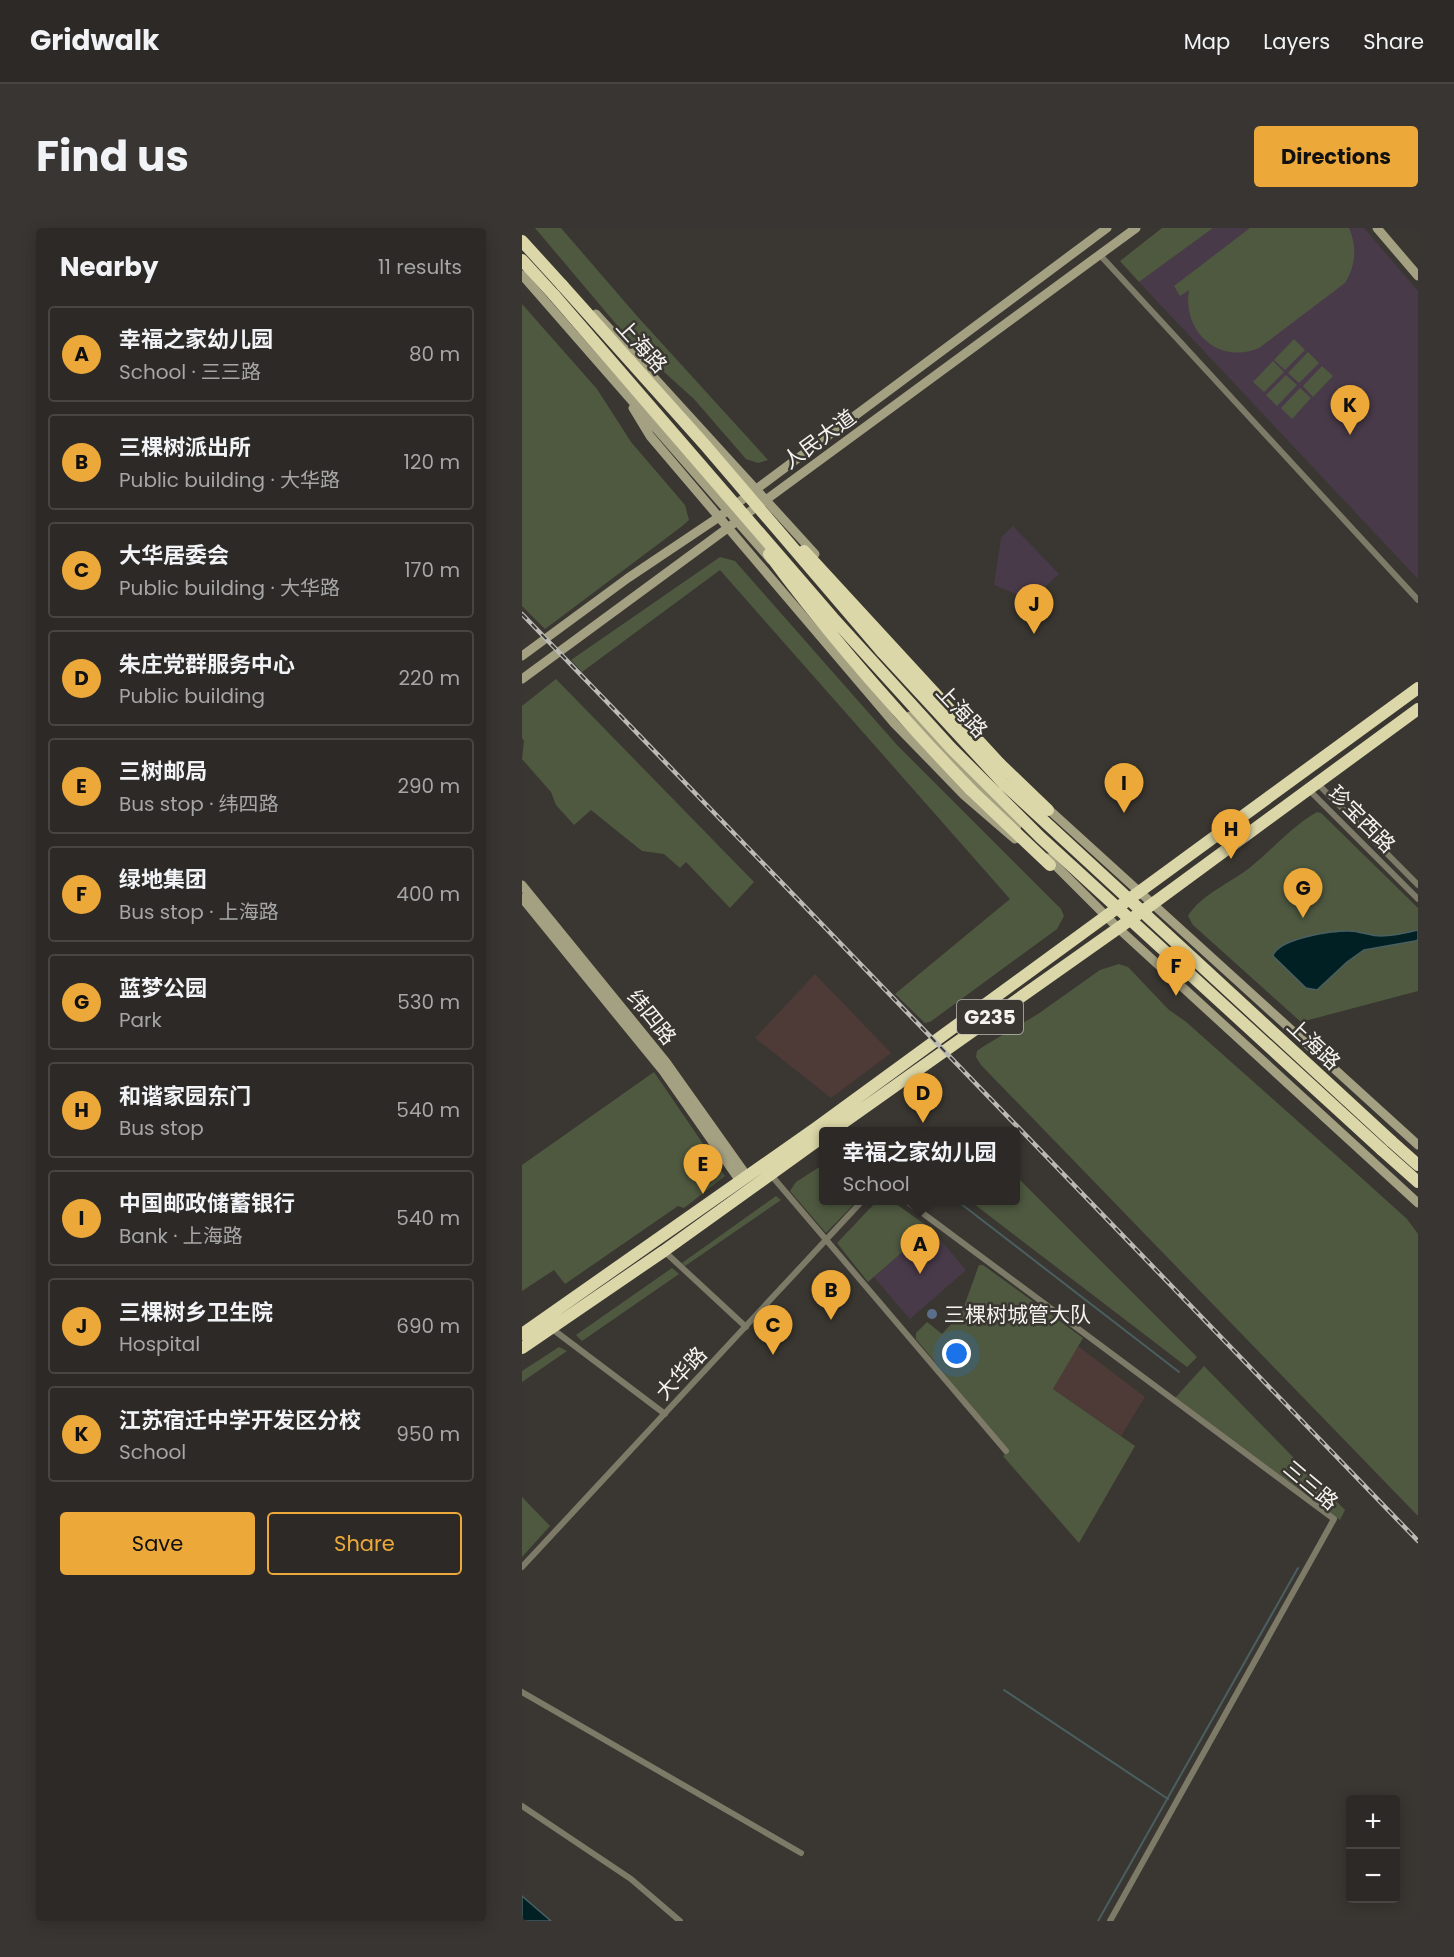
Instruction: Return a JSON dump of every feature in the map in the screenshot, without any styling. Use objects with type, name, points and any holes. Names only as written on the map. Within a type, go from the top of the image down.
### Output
[{"type":"highway","name":"上海路","points":[[522,241],[705,445],[845,610],[1004,784],[1387,1146],[1418,1182]]},
{"type":"highway","name":"上海路","points":[[522,260],[877,667],[996,794],[1387,1146],[1418,1165]]},
{"type":"highway","points":[[664,421],[706,479],[764,546],[805,603],[888,701],[970,790],[1050,865]]},
{"type":"highway","points":[[705,445],[1000,764],[1048,810]]},
{"type":"highway","name":"G235","points":[[522,1348],[547,1324],[1101,912],[1137,892],[1418,688]]},
{"type":"highway","name":"G235","points":[[836,1127],[1151,905],[1418,709]]},
{"type":"highway","name":"G235","points":[[522,1334],[547,1324],[664,1251],[819,1140]]},
{"type":"street","name":"人民大道","points":[[522,656],[628,578],[719,517],[1107,228]]},
{"type":"street","name":"人民大道","points":[[522,678],[729,529],[765,500],[1136,228]]},
{"type":"street","points":[[1377,228],[1418,276]]},
{"type":"street","name":"上海路","points":[[522,232],[1048,810],[1418,1145]]},
{"type":"street","points":[[1100,255],[1418,600]]},
{"type":"street","name":"上海路","points":[[522,275],[909,715],[1101,912]]},
{"type":"street","name":"上海路","points":[[613,379],[650,436],[894,723],[987,816],[1050,865],[1418,1203]]},
{"type":"street","name":"珍宝西路","points":[[1312,785],[1418,885]]},
{"type":"street","name":"珍宝西路","points":[[1312,785],[1418,899]]},
{"type":"street","name":"纬四路","points":[[522,885],[666,1062],[743,1179]]},
{"type":"street","name":"纬四路","points":[[522,898],[663,1071],[743,1179]]},
{"type":"street","points":[[771,1175],[1006,1451]]},
{"type":"street","name":"大华路","points":[[522,1568],[858,1205]]},
{"type":"street","name":"三三路","points":[[912,1205],[1334,1520],[1110,1921]]},
{"type":"street","points":[[664,1251],[746,1327]]},
{"type":"street","points":[[547,1324],[665,1414]]},
{"type":"street","points":[[522,1692],[801,1852]]},
{"type":"street","points":[[522,1806],[631,1879],[680,1921]]},
{"type":"shaded area","points":[[1213,228],[1364,228],[1418,291],[1418,579],[1139,282]]},
{"type":"shaded area","points":[[1013,526],[1059,574],[1031,600],[994,585],[1001,538]]},
{"type":"shaded area","points":[[815,974],[891,1053],[831,1098],[755,1038]]},
{"type":"shaded area","points":[[930,1228],[966,1270],[910,1319],[874,1277]]},
{"type":"shaded area","points":[[1078,1346],[1145,1397],[1121,1436],[1053,1389]]},
{"type":"green space","points":[[535,228],[561,228],[637,316],[768,460],[758,463],[746,459],[694,399],[633,344]]},
{"type":"green space","points":[[1162,228],[1213,228],[1139,282],[1120,261]]},
{"type":"green space","points":[[1250,228],[1349,228],[1354,249],[1353,263],[1345,283],[1259,348],[1244,352],[1230,352],[1206,341],[1197,331],[1188,305],[1189,290],[1180,296],[1174,286]]},
{"type":"green space","points":[[522,304],[597,389],[631,442],[685,505],[689,520],[545,629],[522,606]]},
{"type":"green space","points":[[1294,339],[1305,350],[1285,370],[1274,360]]},
{"type":"green space","points":[[1308,352],[1319,363],[1299,383],[1288,373]]},
{"type":"green space","points":[[1273,361],[1284,372],[1264,392],[1253,382]]},
{"type":"green space","points":[[1322,366],[1333,376],[1313,397],[1303,386]]},
{"type":"green space","points":[[1286,375],[1297,385],[1277,406],[1266,395]]},
{"type":"green space","points":[[1300,388],[1311,398],[1292,419],[1281,408]]},
{"type":"green space","points":[[720,557],[735,561],[897,745],[1061,909],[1064,916],[1057,929],[930,1022],[925,1023],[895,994],[1010,899],[720,570],[582,672],[571,660]]},
{"type":"green space","points":[[556,679],[754,882],[730,908],[686,862],[680,868],[664,854],[642,851],[591,810],[574,825],[556,805],[551,792],[522,759],[524,741],[522,738],[522,706]]},
{"type":"green space","points":[[1317,812],[1321,813],[1418,908],[1418,991],[1301,1022],[1193,925],[1188,916],[1201,901],[1245,871],[1291,830]]},
{"type":"green space","points":[[1119,964],[1128,967],[1169,1010],[1185,1021],[1356,1173],[1407,1219],[1418,1234],[1418,1516],[981,1065],[976,1057],[977,1051],[984,1046],[1038,1014],[1100,970]]},
{"type":"green space","points":[[654,1072],[725,1176],[684,1208],[678,1206],[565,1284],[554,1270],[522,1291],[522,1165]]},
{"type":"green space","points":[[819,1167],[819,1205],[853,1205],[826,1233],[790,1191],[796,1182]]},
{"type":"green space","points":[[1020,1180],[1197,1357],[1187,1367],[975,1205],[1020,1205]]},
{"type":"green space","points":[[776,1196],[781,1200],[685,1266],[682,1263]]},
{"type":"green space","points":[[873,1205],[898,1205],[930,1228],[868,1282],[837,1243]]},
{"type":"green space","points":[[979,1265],[983,1265],[1083,1338],[1053,1389],[1135,1446],[1079,1543],[1003,1456],[1008,1451],[916,1339],[916,1333],[927,1322],[942,1334],[962,1312]]},
{"type":"green space","points":[[672,1268],[679,1274],[582,1341],[576,1335]]},
{"type":"green space","points":[[559,1347],[567,1351],[522,1382],[522,1371]]},
{"type":"green space","points":[[1204,1366],[1345,1510],[1340,1520],[1175,1398]]},
{"type":"green space","points":[[522,1497],[550,1526],[522,1557]]},
{"type":"water","points":[[1418,930],[1418,940],[1364,950],[1347,962],[1317,990],[1306,988],[1273,956],[1284,945],[1319,934],[1349,931],[1386,936]]},
{"type":"water","points":[[522,1896],[551,1921],[522,1921]]},
{"type":"waterway","points":[[962,1205],[1179,1372]]},
{"type":"waterway","points":[[1098,1921],[1298,1568]]},
{"type":"waterway","points":[[1004,1690],[1168,1799]]},
{"type":"railway","points":[[522,614],[1018,1127]]},
{"type":"railway","points":[[1020,1129],[1418,1541]]},
{"type":"place","name":"江苏宿迁中学开发区分校","points":[[1350,435]]},
{"type":"place","name":"三棵树乡卫生院","points":[[1034,634]]},
{"type":"place","name":"中国邮政储蓄银行","points":[[1124,813]]},
{"type":"place","name":"和谐家园东门","points":[[1231,859]]},
{"type":"place","name":"蓝梦公园","points":[[1303,918]]},
{"type":"place","name":"绿地集团","points":[[1176,996]]},
{"type":"place","name":"朱庄党群服务中心","points":[[923,1123]]},
{"type":"place","name":"三树邮局","points":[[703,1194]]},
{"type":"place","name":"幸福之家幼儿园","points":[[920,1274]]},
{"type":"place","name":"三棵树城管大队","points":[[932,1314]]},
{"type":"place","name":"三棵树派出所","points":[[831,1320]]},
{"type":"place","name":"大华居委会","points":[[773,1355]]}]
